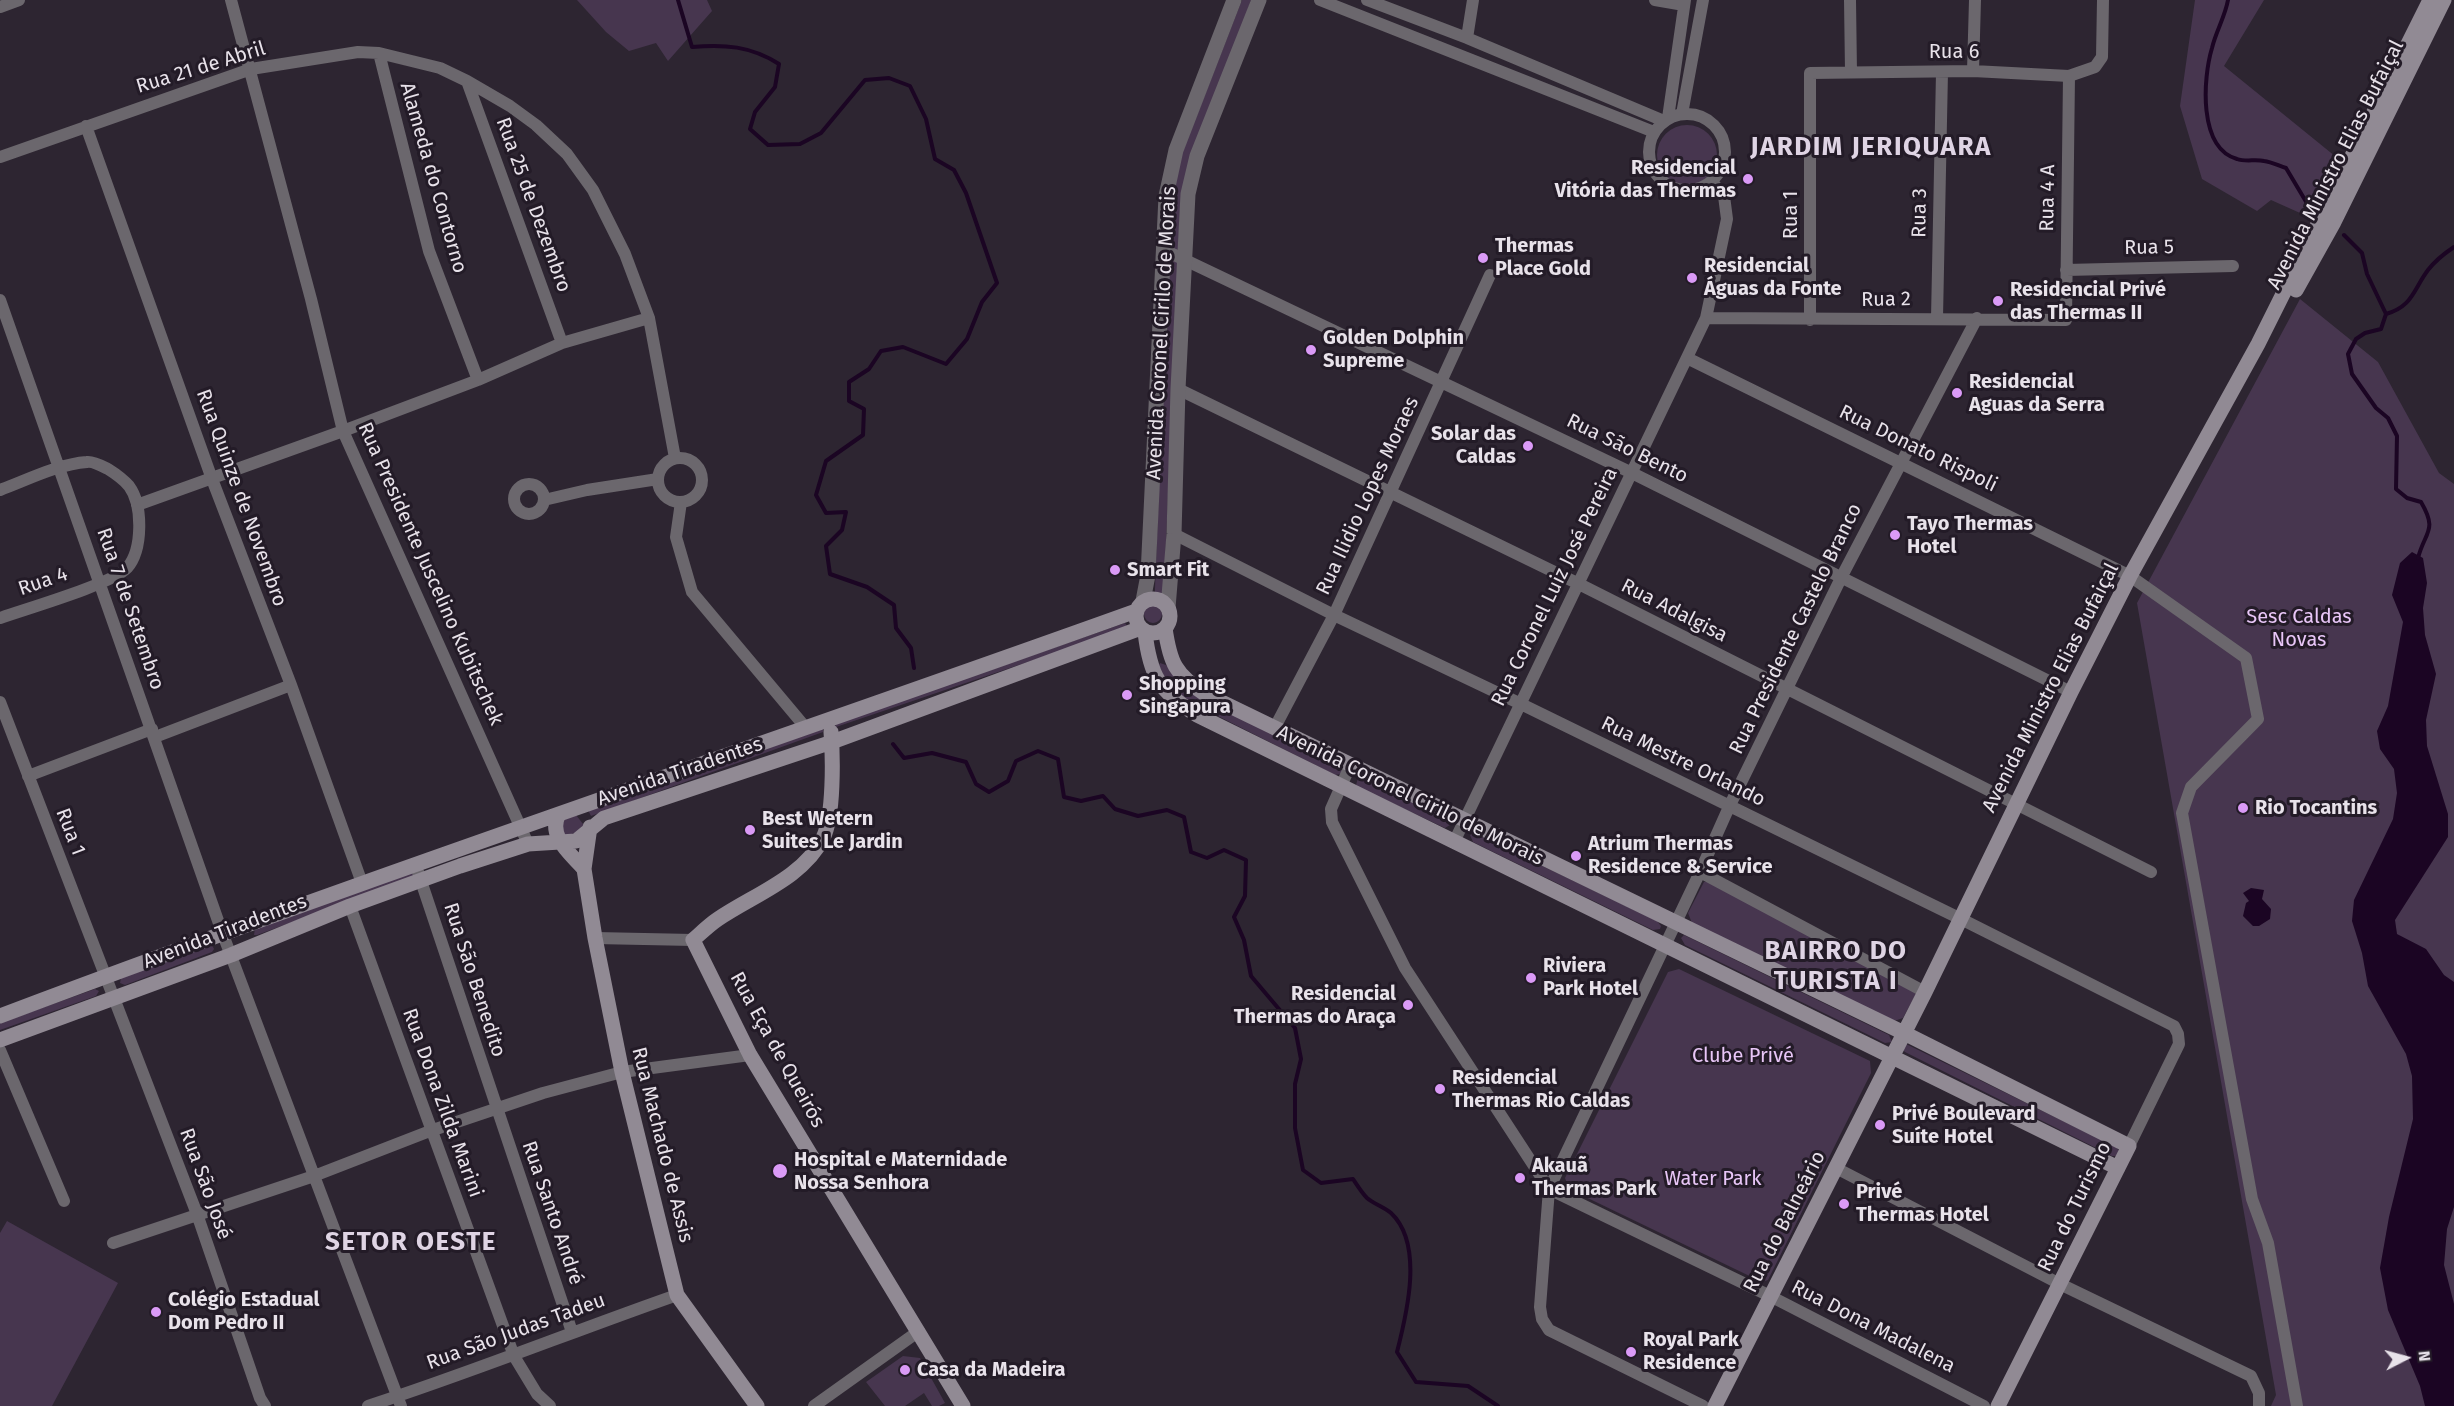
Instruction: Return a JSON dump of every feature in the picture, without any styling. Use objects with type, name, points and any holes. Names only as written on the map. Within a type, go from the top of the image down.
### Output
[{"type":"main road","name":"Avenida Ministro Elias Bufaiçal","points":[[1892,1057],[2130,576],[2258,344],[2430,0]]},
{"type":"main road","name":"Avenida Ministro Elias Bufaiçal","points":[[2258,344],[2290,302],[2334,222],[2444,0]]},
{"type":"main road","points":[[1149,599],[1160,600],[1168,608],[1170,618],[1165,628],[1156,633],[1143,630],[1136,620],[1140,606],[1149,599]]},
{"type":"main road","name":"Avenida Tiradentes","points":[[0,1016],[222,932],[827,722],[1140,606]]},
{"type":"main road","name":"Avenida Coronel Cirilo de Morais","points":[[1165,628],[1168,654],[1177,671],[1187,682],[1205,694],[1904,1033],[2128,1146]]},
{"type":"main road","name":"Avenida Tiradentes","points":[[0,1040],[231,955],[350,906],[421,880],[528,844],[576,841],[604,818],[832,741],[1143,630]]},
{"type":"main road","name":"Avenida Coronel Cirilo de Morais","points":[[1143,630],[1149,662],[1169,695],[1188,710],[2118,1168]]},
{"type":"main road","points":[[1149,662],[1168,654]]},
{"type":"main road","points":[[693,940],[718,919],[771,888],[806,860],[819,846],[830,818],[832,741],[827,722]]},
{"type":"main road","points":[[578,808],[587,816],[590,828]]},
{"type":"main road","points":[[559,814],[555,820],[555,830],[560,842],[584,869]]},
{"type":"main road","name":"Rua Machado de Assis","points":[[590,828],[584,869],[595,938],[621,1072],[677,1295],[757,1406]]},
{"type":"main road","name":"Rua Eça de Queirós","points":[[693,940],[750,1055],[920,1331],[963,1406]]},
{"type":"main road","name":"Rua do Balneário","points":[[1715,1406],[1892,1057]]},
{"type":"main road","name":"Rua do Turismo","points":[[1998,1406],[2128,1146]]},
{"type":"street","points":[[0,7],[19,0]]},
{"type":"street","name":"Rua Presidente Juscelino Kubitschek","points":[[231,0],[311,299],[343,431],[528,844]]},
{"type":"street","name":"Avenida Coronel Cirilo de Morais","points":[[1140,606],[1148,575],[1166,196],[1176,150],[1234,0]]},
{"type":"street","name":"Avenida Coronel Cirilo de Morais","points":[[1168,608],[1174,534],[1186,217],[1191,176],[1259,0]]},
{"type":"street","points":[[1320,0],[1654,132]]},
{"type":"street","points":[[1366,0],[1467,38],[1666,120]]},
{"type":"street","points":[[1467,38],[1473,0]]},
{"type":"street","points":[[1655,0],[1685,2],[1666,120]]},
{"type":"street","points":[[1682,114],[1703,0]]},
{"type":"street","points":[[1850,0],[1851,72]]},
{"type":"street","points":[[1973,71],[1975,0]]},
{"type":"street","name":"Rua 6","points":[[1810,73],[1973,71],[2069,76],[2096,67],[2102,57],[2103,0]]},
{"type":"street","name":"Rua 21 de Abril","points":[[0,157],[251,69],[331,55],[358,52],[378,53],[416,61],[467,81],[510,106],[536,125],[567,154],[593,190],[611,221],[649,318],[675,458]]},
{"type":"street","name":"Alameda do Contorno","points":[[378,53],[429,251],[478,380]]},
{"type":"street","name":"Rua 3","points":[[1937,318],[1942,72]]},
{"type":"street","name":"Rua 1","points":[[1810,73],[1810,321]]},
{"type":"street","name":"Rua 4 A","points":[[2066,320],[2069,76]]},
{"type":"street","name":"Rua 25 de Dezembro","points":[[467,81],[562,344]]},
{"type":"street","points":[[1682,114],[1695,114],[1715,126],[1722,137],[1725,161],[1712,182],[1690,191],[1667,186],[1658,178],[1648,156],[1649,144],[1654,132],[1666,120],[1682,114]]},
{"type":"street","name":"Rua Quinze de Novembro","points":[[86,126],[212,479],[291,685],[362,883]]},
{"type":"street","name":"Rua Coronel Luiz José Pereira","points":[[1455,840],[1689,359],[1706,318],[1726,219],[1724,196],[1712,182]]},
{"type":"street","name":"Rua São Bento","points":[[1162,249],[1632,473],[2071,692]]},
{"type":"street","name":"Rua 5","points":[[2066,270],[2233,266]]},
{"type":"street","name":"Rua Ilidio Lopes Moraes","points":[[1274,729],[1334,615],[1442,384],[1490,275]]},
{"type":"street","name":"Rua 7 de Setembro","points":[[0,300],[61,468],[99,584],[222,932],[399,1401]]},
{"type":"street","points":[[0,490],[61,468],[88,461],[118,475],[130,488],[137,505],[478,380],[562,344],[649,318]]},
{"type":"street","name":"Rua 2","points":[[1706,318],[1810,321],[1937,318],[2066,320]]},
{"type":"street","name":"Rua Presidente Castelo Branco","points":[[1549,1189],[1729,807],[1842,576],[1977,318]]},
{"type":"street","name":"Rua Donato Rispoli","points":[[1689,359],[2130,576],[2246,658],[2258,719],[2191,787],[2181,813],[2252,1199],[2268,1243],[2297,1406]]},
{"type":"street","name":"Rua Adalgisa","points":[[1178,389],[1579,584],[2151,872]]},
{"type":"street","points":[[675,458],[690,460],[696,464],[702,477],[699,492],[694,497],[681,502],[667,498],[659,486],[658,479],[663,466],[675,458]]},
{"type":"street","points":[[544,500],[587,490],[658,479]]},
{"type":"street","points":[[681,502],[676,537],[692,592],[806,728]]},
{"type":"street","name":"Rua 4","points":[[0,618],[99,584],[127,569],[136,549],[140,526],[137,505]]},
{"type":"street","name":"Rua Mestre Orlando","points":[[1174,534],[1334,615],[1961,919],[2174,1026]]},
{"type":"street","points":[[28,776],[291,685]]},
{"type":"street","name":"Rua 1","points":[[0,702],[104,977]]},
{"type":"street","points":[[1350,766],[1331,809],[1332,822],[1405,968],[1549,1189],[1540,1306],[1542,1319],[1549,1330],[1703,1406]]},
{"type":"street","name":"Rua São Benedito","points":[[415,865],[495,1107]]},
{"type":"street","points":[[1700,872],[1925,992]]},
{"type":"street","name":"Rua Dona Zilda Marini","points":[[350,906],[430,1131],[514,1356],[537,1394],[550,1406]]},
{"type":"street","points":[[595,938],[693,940]]},
{"type":"street","name":"Rua São José","points":[[104,977],[197,1214],[260,1398],[265,1406]]},
{"type":"street","name":"Rua do Turismo","points":[[2128,1146],[2179,1044],[2174,1026]]},
{"type":"street","points":[[0,1050],[64,1201]]},
{"type":"street","points":[[113,1243],[314,1176],[495,1107],[621,1072],[750,1055]]},
{"type":"street","name":"Rua Santo André","points":[[495,1107],[572,1332]]},
{"type":"street","points":[[1836,1168],[2060,1284],[2251,1376],[2259,1393],[2259,1406]]},
{"type":"street","name":"Rua Dona Madalena","points":[[1549,1189],[1770,1296],[1984,1406]]},
{"type":"street","name":"Rua São Judas Tadeu","points":[[368,1406],[399,1401],[572,1332],[677,1295]]},
{"type":"street","points":[[814,1406],[920,1331]]},
{"type":"green space","points":[[577,0],[707,0],[712,11],[668,61],[656,43],[629,51],[606,32]]},
{"type":"green space","points":[[1242,0],[1251,0],[1180,210],[1164,590],[1159,595],[1155,593],[1155,588],[1170,214],[1181,156]]},
{"type":"green space","points":[[2195,0],[2264,0],[2224,66],[2341,161],[2320,206],[2315,204],[2309,217],[2271,200],[2257,211],[2202,179],[2180,106]]},
{"type":"green space","points":[[1687,125],[1699,127],[1712,138],[1717,155],[1715,167],[1704,180],[1687,185],[1675,183],[1662,172],[1657,155],[1659,143],[1670,130]]},
{"type":"green space","name":"Sesc Caldas Novas","points":[[2300,299],[2378,362],[2439,473],[2454,484],[2454,1406],[2271,1406],[2276,1395],[2137,603]]},
{"type":"green space","points":[[1153,605],[1159,608],[1162,614],[1159,620],[1153,623],[1147,620],[1144,614],[1147,608]]},
{"type":"green space","points":[[1125,623],[1127,626],[1125,629],[836,727],[835,724]]},
{"type":"green space","points":[[1160,663],[1166,665],[1183,686],[1339,767],[1342,770],[1341,774],[1335,775],[1186,700],[1164,677]]},
{"type":"green space","points":[[823,729],[823,732],[591,816],[588,810]]},
{"type":"green space","points":[[1358,778],[1448,820],[1450,825],[1445,828],[1358,787],[1356,785]]},
{"type":"green space","points":[[576,815],[583,824],[582,831],[565,836],[560,823],[562,819]]},
{"type":"green space","points":[[1474,833],[1657,921],[1661,926],[1660,929],[1653,930],[1473,842],[1470,835]]},
{"type":"green space","points":[[412,872],[414,876],[412,878],[254,935],[255,928]]},
{"type":"green space","points":[[1704,882],[1709,882],[1917,992],[1903,1018],[1894,1021],[1692,923],[1688,913]]},
{"type":"green space","points":[[1684,935],[1889,1035],[1892,1042],[1885,1043],[1685,945],[1681,938]]},
{"type":"green space","points":[[212,945],[214,949],[212,952],[125,985],[120,983],[121,978]]},
{"type":"green space","points":[[1679,969],[1870,1061],[1871,1073],[1768,1280],[1762,1282],[1569,1189],[1565,1178],[1668,972]]},
{"type":"green space","points":[[95,989],[99,991],[96,996],[0,1030],[0,1023]]},
{"type":"green space","points":[[1906,1044],[2116,1147],[2119,1151],[2116,1156],[2112,1156],[1905,1052],[1903,1050]]},
{"type":"green space","points":[[7,1221],[118,1283],[52,1406],[0,1406],[0,1233]]},
{"type":"green space","name":"Casa da Madeira","points":[[903,1356],[920,1358],[945,1403],[932,1406],[924,1393],[905,1406],[885,1406],[866,1382]]},
{"type":"shaded area","points":[[2412,552],[2423,558],[2427,583],[2423,608],[2425,635],[2436,674],[2426,720],[2427,746],[2448,814],[2448,837],[2395,920],[2397,934],[2426,949],[2444,975],[2454,982],[2454,1207],[2447,1229],[2444,1265],[2454,1304],[2454,1406],[2425,1406],[2420,1386],[2388,1310],[2380,1268],[2389,1217],[2413,1119],[2412,1076],[2406,1054],[2368,986],[2362,953],[2352,921],[2354,900],[2393,819],[2397,793],[2394,769],[2380,749],[2377,731],[2388,706],[2403,622],[2392,595],[2400,563]]},
{"type":"shaded area","points":[[2251,888],[2264,890],[2262,899],[2271,909],[2270,919],[2259,926],[2253,926],[2243,916],[2246,903],[2249,901],[2243,893]]},
{"type":"waterway","points":[[678,0],[692,47],[715,46],[748,50],[779,64],[775,87],[755,112],[750,129],[768,145],[800,144],[821,133],[865,80],[889,78],[910,86],[926,119],[935,159],[954,170],[966,193],[997,283],[982,302],[967,339],[946,364],[903,347],[881,351],[869,369],[849,382],[849,401],[864,409],[863,435],[826,461],[816,495],[826,513],[846,512],[842,530],[826,546],[830,574],[867,587],[894,605],[896,628],[911,648],[914,668]]},
{"type":"waterway","points":[[2228,0],[2214,42],[2207,76],[2207,111],[2215,141],[2224,152],[2237,159],[2261,160],[2286,168],[2311,210]]},
{"type":"waterway","points":[[2344,235],[2362,253],[2367,274],[2386,314],[2381,329],[2365,333],[2356,339],[2348,354],[2352,374],[2376,408],[2388,418],[2397,436],[2396,489],[2407,498],[2421,502],[2429,519],[2428,531],[2418,558]]},
{"type":"waterway","points":[[2386,314],[2402,307],[2431,267],[2454,247]]},
{"type":"waterway","points":[[893,744],[904,758],[932,753],[966,762],[976,784],[989,792],[1008,781],[1016,761],[1038,751],[1058,759],[1064,797],[1081,801],[1103,796],[1115,809],[1138,816],[1167,810],[1184,817],[1191,852],[1207,858],[1224,850],[1246,860],[1245,896],[1234,917],[1244,940],[1251,976],[1295,1028],[1301,1059],[1295,1084],[1295,1128],[1303,1170],[1321,1183],[1353,1179],[1367,1198],[1391,1213],[1401,1226],[1407,1242],[1410,1279],[1405,1318],[1397,1352],[1416,1382],[1468,1386],[1498,1406]]},
{"type":"place","name":"Residencial Vitória das Thermas","points":[[1748,179]]},
{"type":"place","name":"Thermas Place Gold","points":[[1483,258]]},
{"type":"place","name":"Residencial Águas da Fonte","points":[[1692,278]]},
{"type":"place","name":"Residencial Privé das Thermas II","points":[[1998,301]]},
{"type":"place","name":"Golden Dolphin Supreme","points":[[1311,350]]},
{"type":"place","name":"Residencial Aguas da Serra","points":[[1957,393]]},
{"type":"place","name":"Solar das Caldas","points":[[1528,446]]},
{"type":"place","name":"Tayo Thermas Hotel","points":[[1895,535]]},
{"type":"place","name":"Smart Fit","points":[[1115,570]]},
{"type":"place","name":"Shopping Singapura","points":[[1127,695]]},
{"type":"place","name":"Rio Tocantins","points":[[2243,808]]},
{"type":"place","name":"Best Wetern Suites Le Jardin","points":[[750,830]]},
{"type":"place","name":"Atrium Thermas Residence & Service","points":[[1576,856]]},
{"type":"place","name":"Riviera Park Hotel","points":[[1531,978]]},
{"type":"place","name":"Residencial Thermas do Araça","points":[[1408,1005]]},
{"type":"place","name":"Residencial Thermas Rio Caldas","points":[[1440,1089]]},
{"type":"place","name":"Privé Boulevard Suíte Hotel","points":[[1880,1125]]},
{"type":"place","name":"Hospital e Maternidade Nossa Senhora","points":[[780,1171]]},
{"type":"place","name":"Akauã Thermas Park","points":[[1520,1178]]},
{"type":"place","name":"Privé Thermas Hotel","points":[[1844,1204]]},
{"type":"place","name":"Colégio Estadual Dom Pedro II","points":[[156,1312]]},
{"type":"place","name":"Royal Park Residence","points":[[1631,1352]]},
{"type":"place","name":"Casa da Madeira","points":[[905,1370]]},
{"type":"district","name":"JARDIM JERIQUARA","points":[[1871,148]]},
{"type":"district","name":"BAIRRO DO TURISTA I","points":[[1836,967]]},
{"type":"district","name":"SETOR OESTE","points":[[411,1243]]},
{"type":"park label","name":"Clube Privé","points":[[1743,1056]]},
{"type":"park label","name":"Water Park","points":[[1713,1179]]}]
